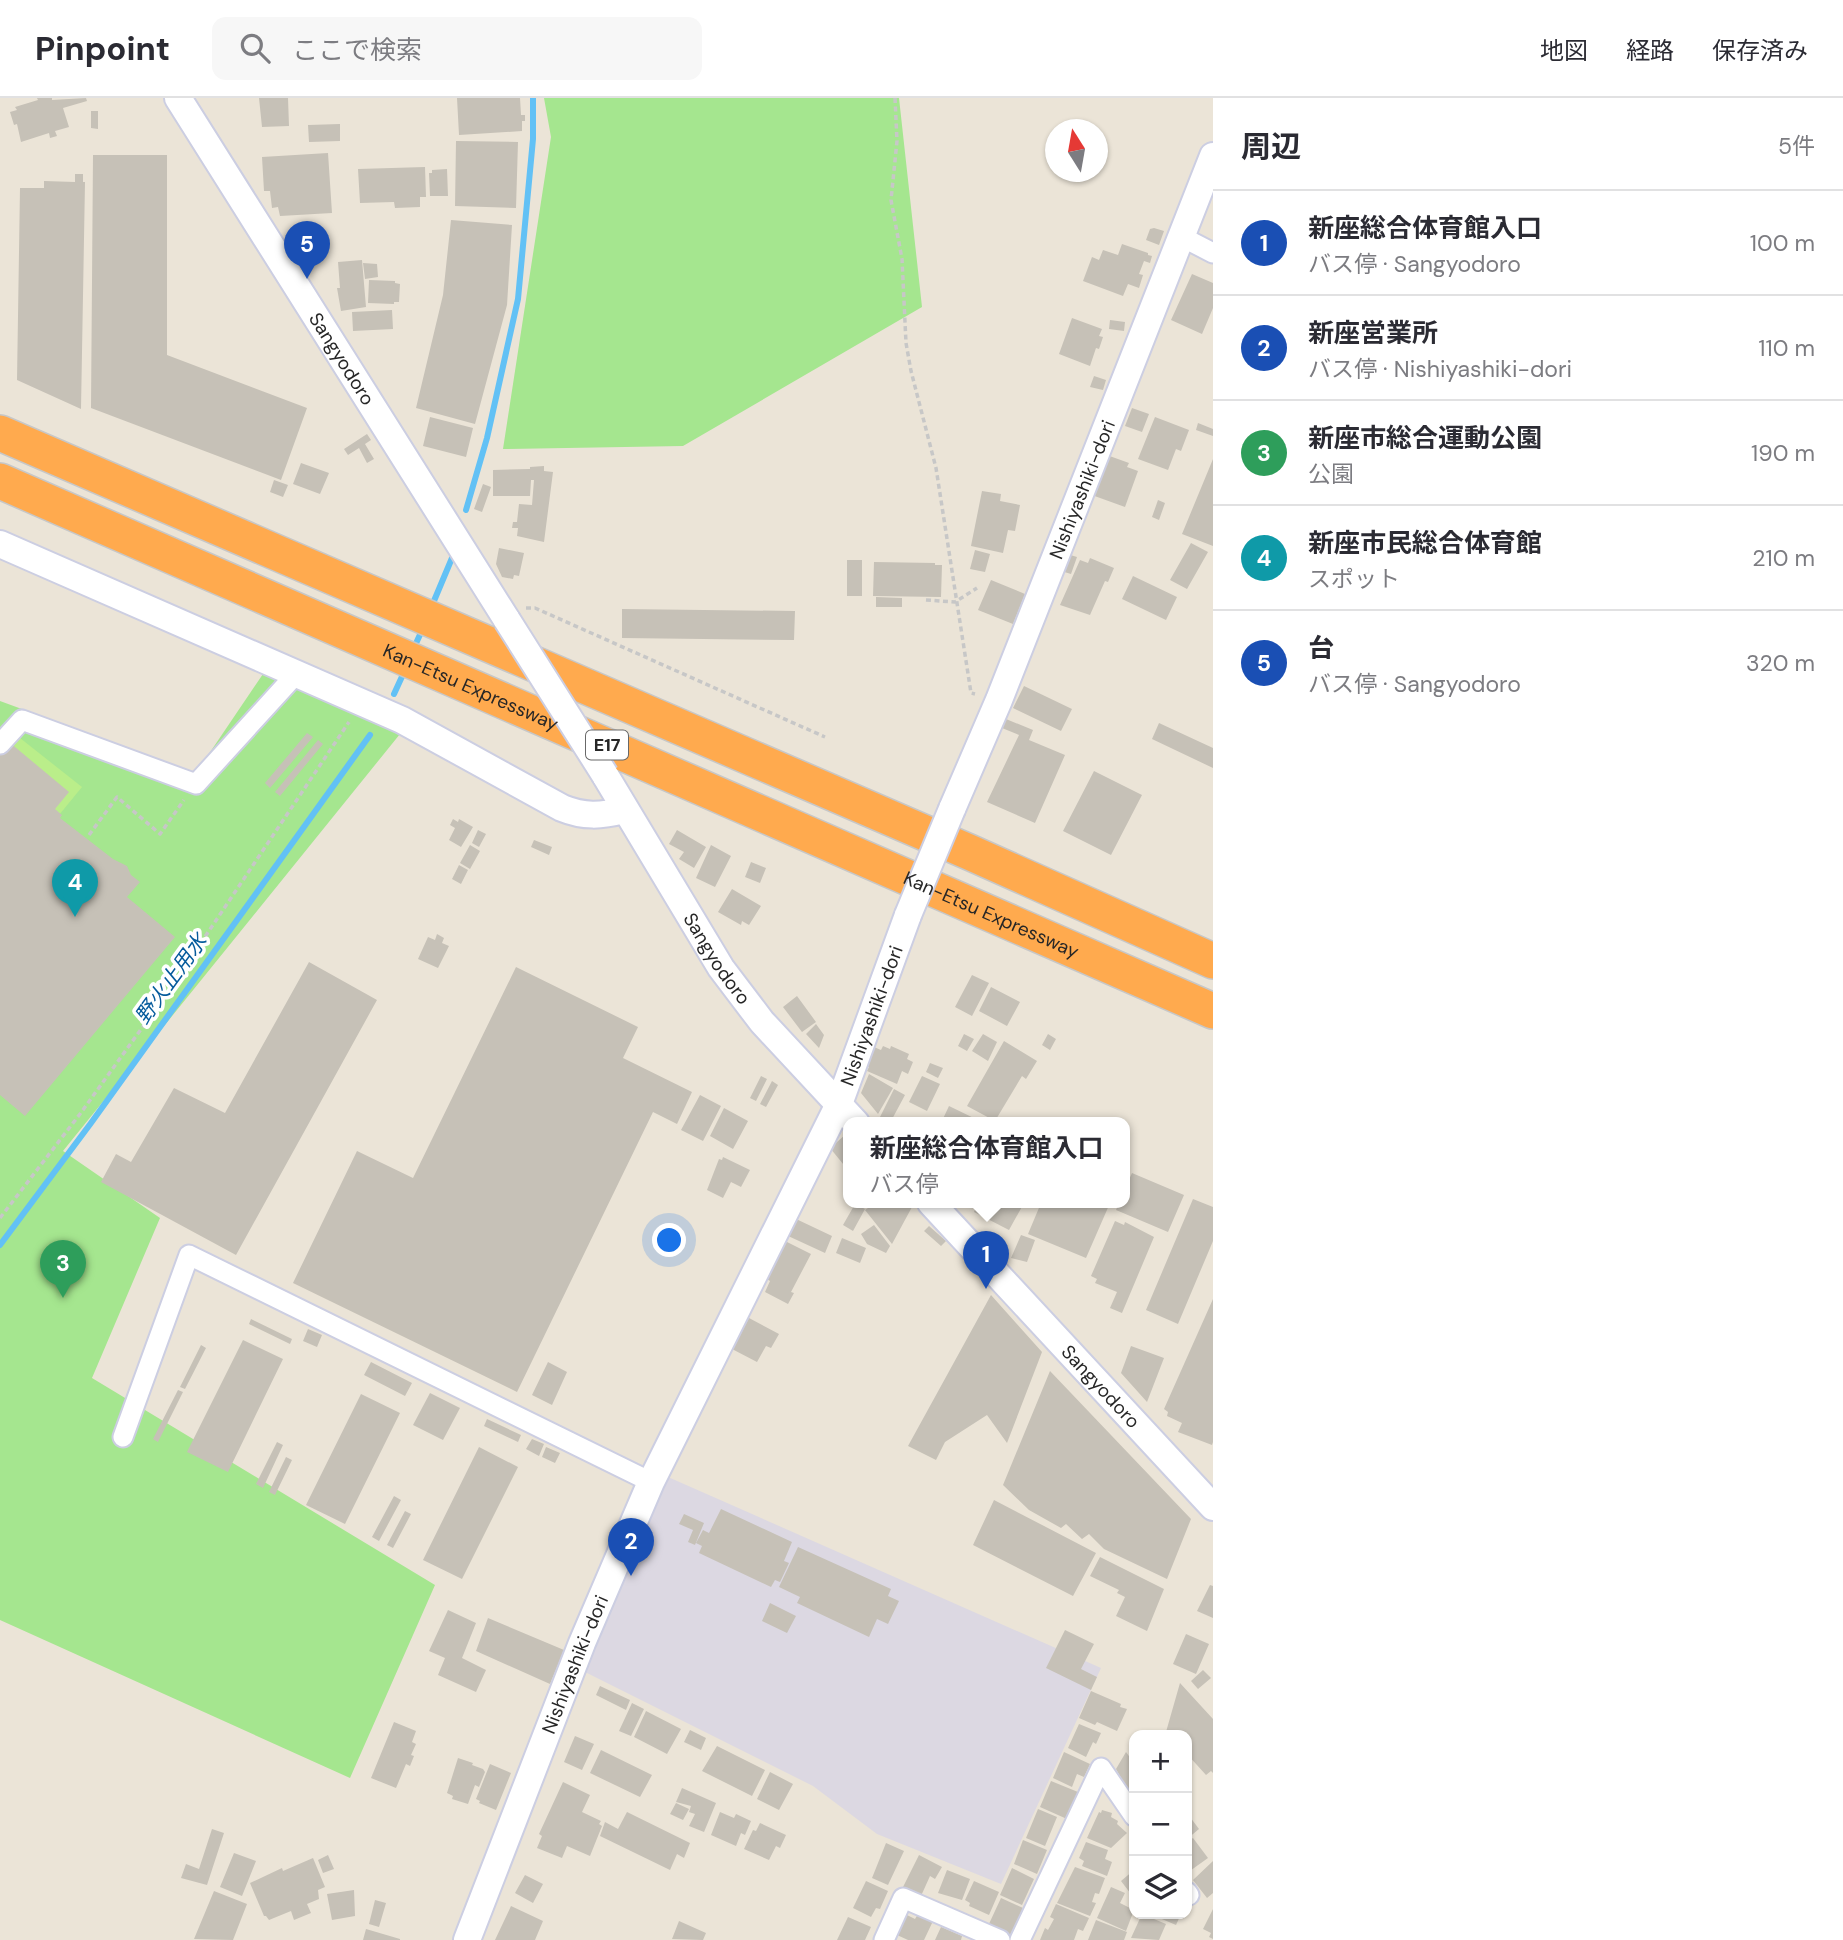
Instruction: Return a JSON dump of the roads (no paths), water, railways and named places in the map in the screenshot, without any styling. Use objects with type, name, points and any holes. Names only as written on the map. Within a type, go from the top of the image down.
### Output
[{"type":"highway","name":"E17","points":[[0,433],[1213,961]]},
{"type":"highway","name":"Kan-Etsu Expressway","points":[[0,481],[1213,1011]]},
{"type":"street","name":"Sangyodoro","points":[[178,98],[503,613],[722,968],[762,1022],[848,1113]]},
{"type":"street","name":"Nishiyashiki-dori","points":[[848,1113],[908,915],[999,700],[1213,156]]},
{"type":"street","points":[[1182,237],[1213,253]]},
{"type":"street","points":[[0,544],[402,720],[576,814],[591,816],[624,810]]},
{"type":"street","points":[[0,744],[22,720],[196,784],[297,673]]},
{"type":"street","name":"Nishiyashiki-dori","points":[[467,1940],[582,1643],[651,1482],[843,1122]]},
{"type":"street","name":"Sangyodoro","points":[[936,1208],[1213,1507]]},
{"type":"street","points":[[123,1437],[188,1255],[651,1482]]},
{"type":"street","points":[[1020,1940],[1101,1768],[1129,1809]]},
{"type":"street","points":[[884,1940],[903,1898],[973,1935],[1000,1940]]},
{"type":"waterway","points":[[466,510],[487,438],[518,299],[533,139],[533,98]]},
{"type":"waterway","name":"野火止用水","points":[[431,608],[452,558]]},
{"type":"waterway","name":"野火止用水","points":[[413,650],[423,628]]},
{"type":"waterway","name":"野火止用水","points":[[394,694],[405,670]]},
{"type":"waterway","name":"野火止用水","points":[[0,1245],[370,735]]},
{"type":"place","name":"台","points":[[307,279]]},
{"type":"place","name":"新座市民総合体育館","points":[[75,917]]},
{"type":"place","name":"新座総合体育館入口","points":[[986,1289]]},
{"type":"place","name":"新座市総合運動公園","points":[[63,1298]]},
{"type":"place","name":"新座営業所","points":[[631,1576]]}]
